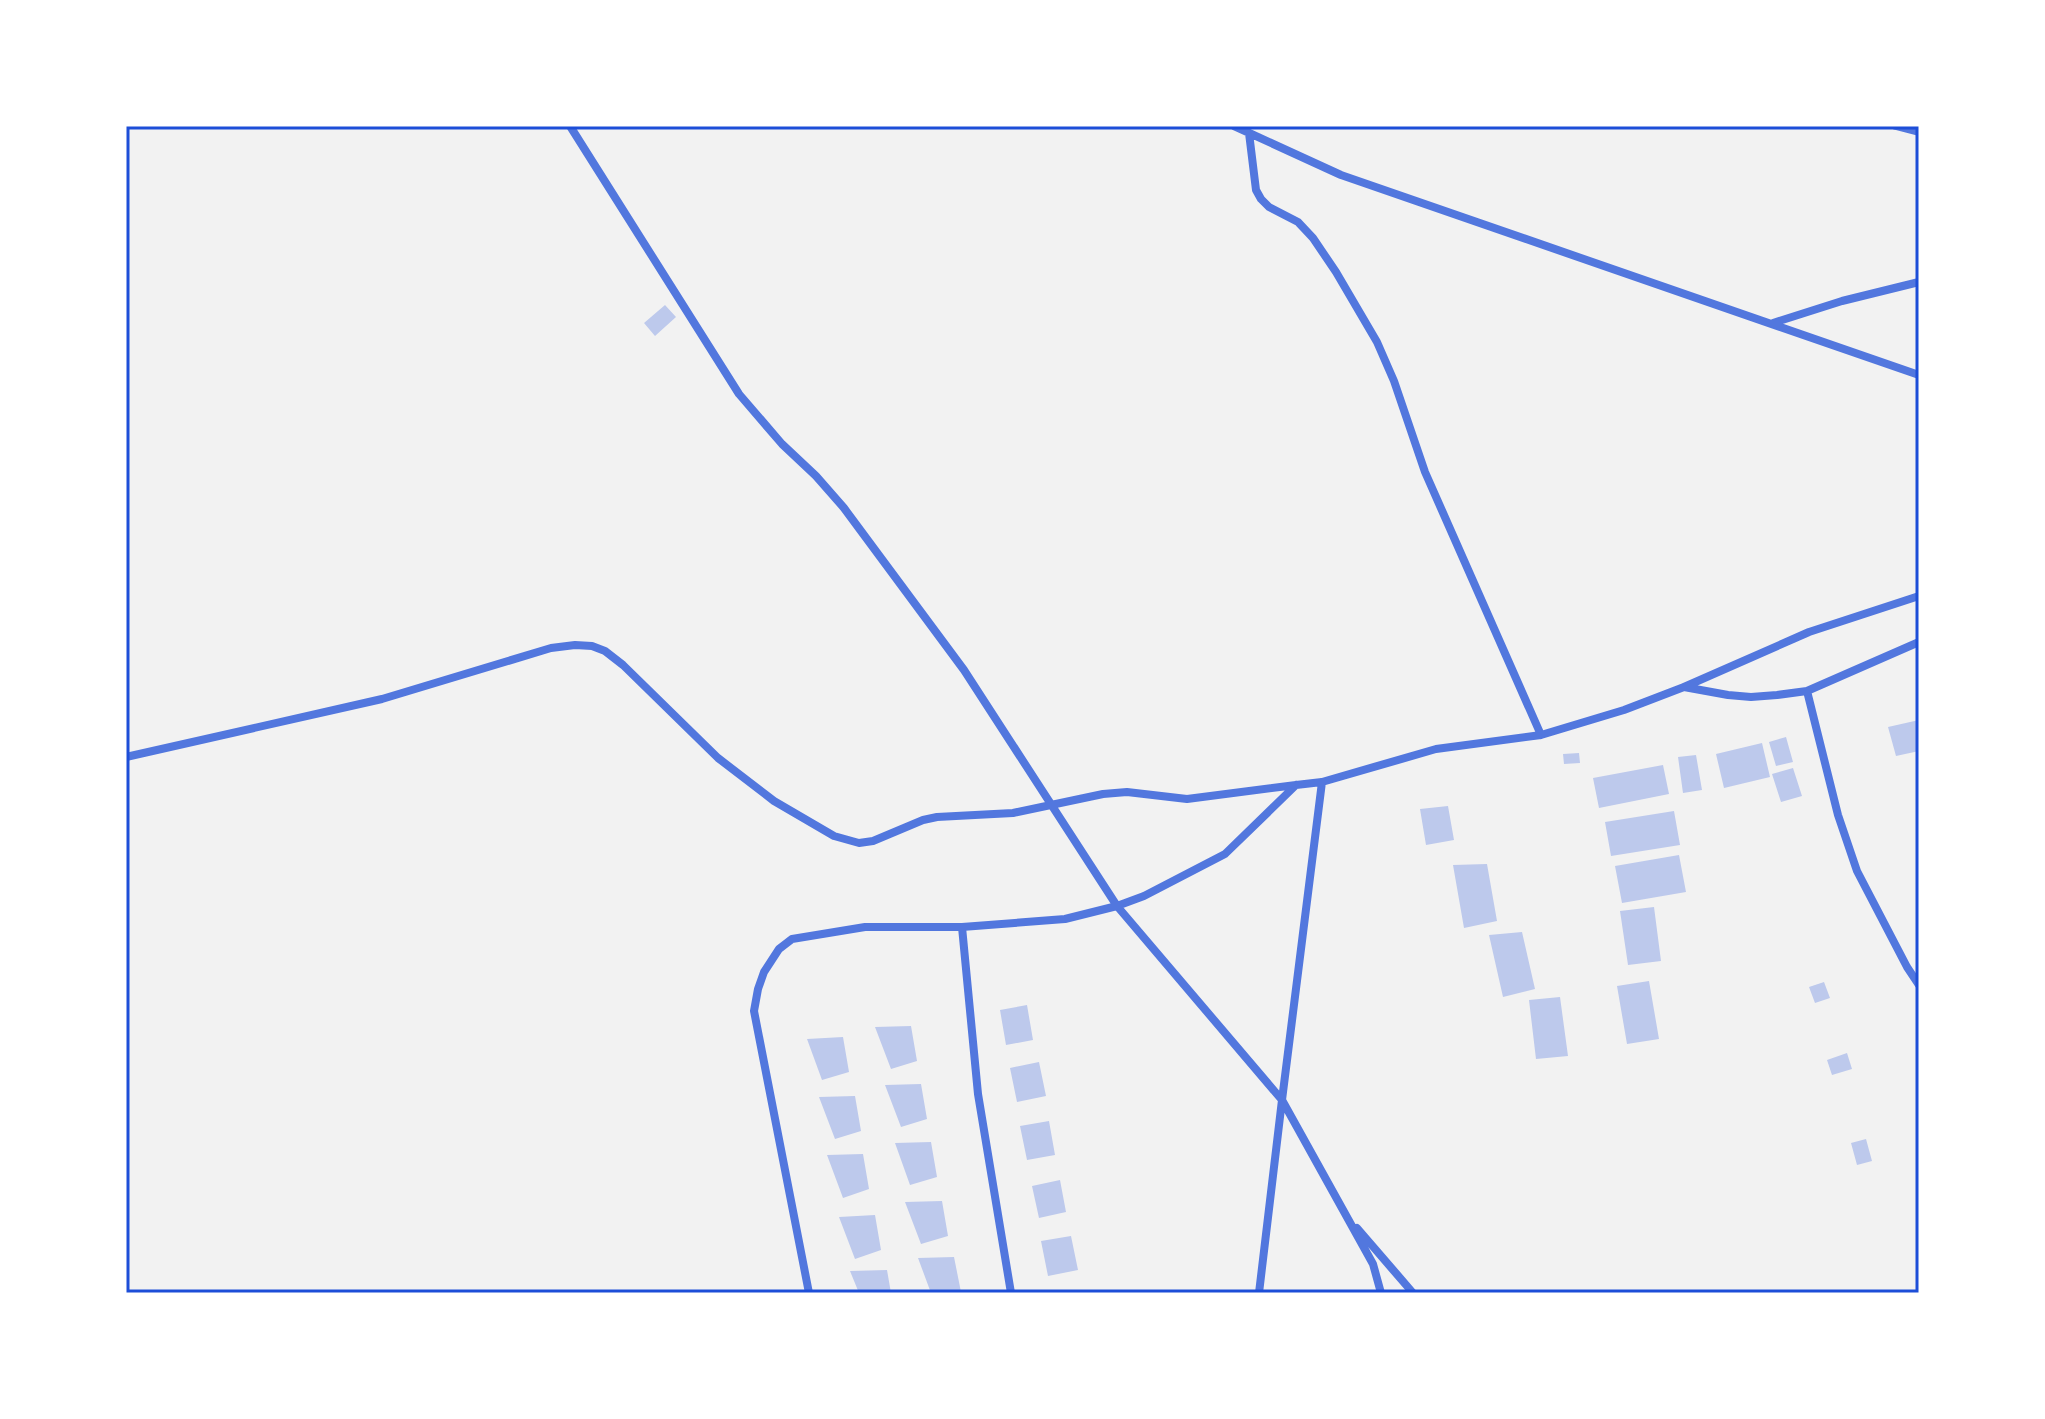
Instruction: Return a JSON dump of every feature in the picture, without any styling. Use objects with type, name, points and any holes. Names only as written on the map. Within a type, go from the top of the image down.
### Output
[{"type":"street","points":[[570,126],[739,394],[844,508],[964,670],[1117,906],[1282,1100],[1373,1264],[1381,1293]]},
{"type":"street","points":[[1234,126],[1341,175],[1919,375]]},
{"type":"street","points":[[1896,126],[1919,132]]},
{"type":"street","points":[[1249,133],[1256,190],[1261,199],[1269,207],[1298,222],[1313,238],[1377,342],[1394,381],[1425,472],[1541,735]]},
{"type":"street","points":[[1772,324],[1842,301],[1919,282]]},
{"type":"street","points":[[126,757],[382,699],[551,648],[592,646],[605,651],[623,665],[718,758],[774,801],[834,836],[859,843],[873,841],[937,817],[1013,813],[1115,793],[1187,799],[1322,782],[1436,749],[1541,735],[1624,710],[1809,632],[1919,596]]},
{"type":"street","points":[[1684,687],[1751,697],[1807,691],[1919,642]]},
{"type":"street","points":[[1807,691],[1838,815],[1857,871],[1919,985]]},
{"type":"street","points":[[1259,1293],[1322,782]]},
{"type":"street","points":[[809,1293],[754,1011],[764,972],[779,949],[792,939],[865,927],[962,927],[1065,919],[1117,906],[1144,896],[1225,854],[1296,785]]},
{"type":"street","points":[[962,927],[978,1094],[1011,1293]]},
{"type":"street","points":[[1345,1216],[1413,1293]]},
{"type":"building","points":[[665,305],[676,317],[655,336],[644,323]]},
{"type":"building","points":[[1919,720],[1919,751],[1896,756],[1888,727]]},
{"type":"building","points":[[1786,737],[1793,762],[1776,766],[1769,742]]},
{"type":"building","points":[[1762,743],[1770,777],[1724,788],[1716,754]]},
{"type":"building","points":[[1579,753],[1580,763],[1564,764],[1563,754]]},
{"type":"building","points":[[1696,755],[1702,790],[1683,793],[1678,757]]},
{"type":"building","points":[[1663,765],[1669,794],[1599,808],[1593,778]]},
{"type":"building","points":[[1793,768],[1802,796],[1781,802],[1772,774]]},
{"type":"building","points":[[1448,806],[1454,840],[1426,845],[1420,809]]},
{"type":"building","points":[[1674,811],[1680,845],[1611,856],[1605,822]]},
{"type":"building","points":[[1679,855],[1686,892],[1622,903],[1615,866]]},
{"type":"building","points":[[1487,864],[1497,921],[1464,928],[1453,865]]},
{"type":"building","points":[[1654,907],[1661,961],[1628,965],[1620,911]]},
{"type":"building","points":[[1522,932],[1535,989],[1503,997],[1489,935]]},
{"type":"building","points":[[1649,981],[1659,1039],[1627,1044],[1617,986]]},
{"type":"building","points":[[1824,982],[1830,998],[1815,1003],[1809,987]]},
{"type":"building","points":[[1560,997],[1568,1056],[1536,1059],[1529,1000]]},
{"type":"building","points":[[1027,1005],[1033,1040],[1006,1045],[1000,1010]]},
{"type":"building","points":[[911,1026],[917,1061],[891,1069],[875,1027]]},
{"type":"building","points":[[843,1037],[849,1072],[822,1080],[807,1039]]},
{"type":"building","points":[[1847,1053],[1852,1069],[1832,1075],[1827,1060]]},
{"type":"building","points":[[1039,1062],[1046,1096],[1017,1102],[1010,1068]]},
{"type":"building","points":[[921,1084],[927,1119],[901,1127],[885,1085]]},
{"type":"building","points":[[855,1096],[861,1131],[835,1139],[819,1097]]},
{"type":"building","points":[[1049,1121],[1055,1155],[1027,1160],[1020,1126]]},
{"type":"building","points":[[1866,1139],[1872,1161],[1857,1165],[1851,1143]]},
{"type":"building","points":[[931,1142],[937,1177],[910,1185],[895,1143]]},
{"type":"building","points":[[863,1154],[869,1189],[843,1198],[827,1155]]},
{"type":"building","points":[[1060,1180],[1066,1212],[1039,1218],[1032,1186]]},
{"type":"building","points":[[942,1201],[948,1236],[921,1244],[905,1202]]},
{"type":"building","points":[[875,1215],[881,1250],[855,1259],[839,1217]]},
{"type":"building","points":[[1071,1236],[1078,1270],[1048,1276],[1041,1241]]},
{"type":"building","points":[[954,1257],[961,1292],[931,1293],[918,1258]]},
{"type":"building","points":[[887,1270],[891,1293],[859,1293],[850,1271]]}]
